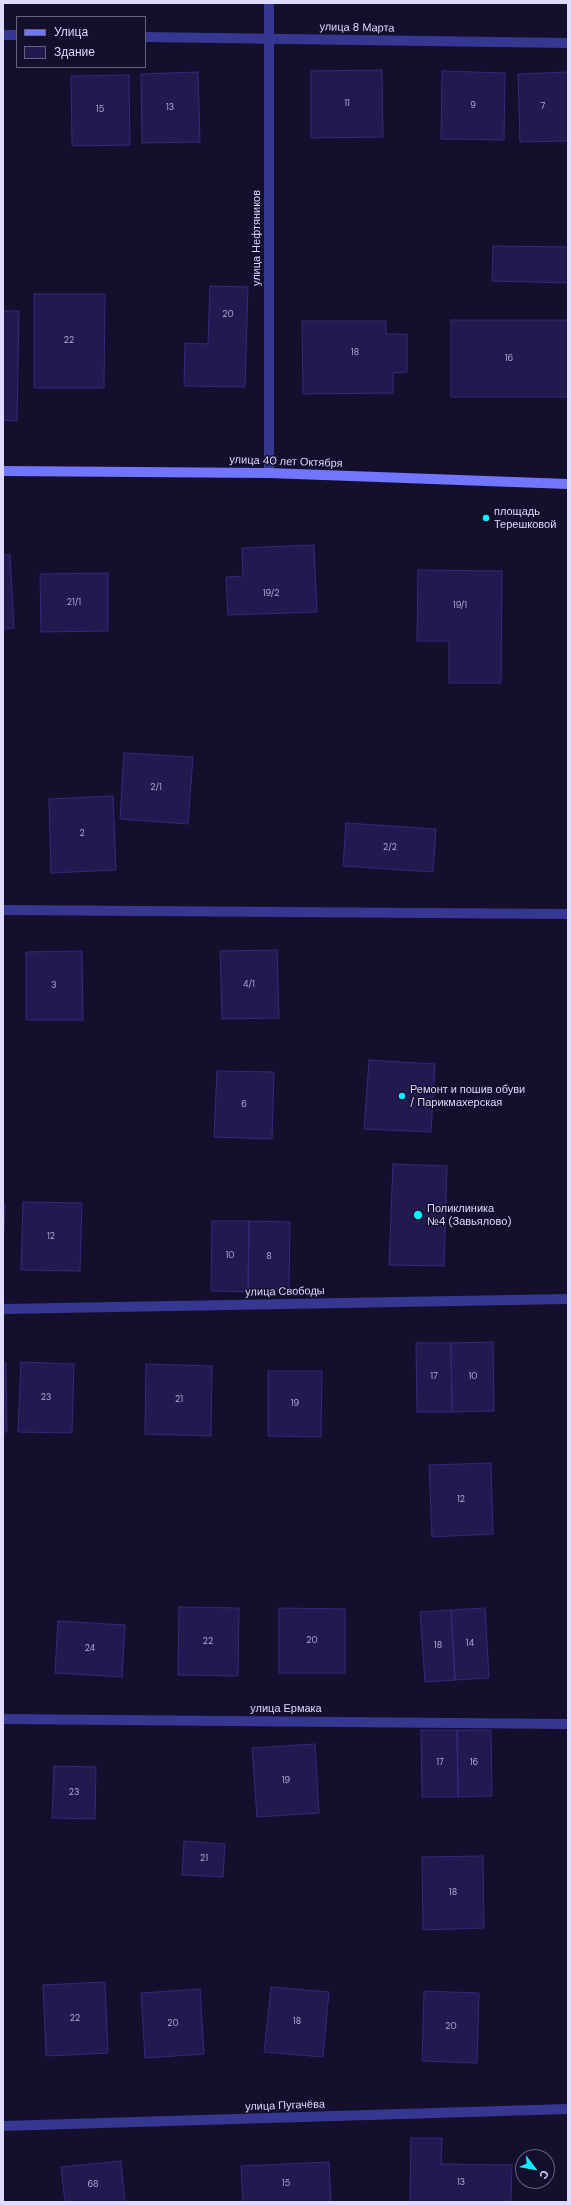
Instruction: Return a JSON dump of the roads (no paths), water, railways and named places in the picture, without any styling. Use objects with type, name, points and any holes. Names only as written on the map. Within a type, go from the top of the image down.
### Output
[{"type":"main road","name":"улица 40 лет Октября","points":[[3,471],[269,473],[568,484]]},
{"type":"street","name":"улица Нефтяников","points":[[269,3],[269,473]]},
{"type":"street","points":[[3,35],[16,36]]},
{"type":"street","name":"улица 8 Марта","points":[[146,38],[568,43]]},
{"type":"street","points":[[3,910],[568,914]]},
{"type":"street","name":"улица Свободы","points":[[3,1309],[568,1299]]},
{"type":"street","name":"улица Ермака","points":[[3,1719],[568,1724]]},
{"type":"street","name":"улица Пугачёва","points":[[3,2126],[568,2109]]},
{"type":"place","name":"площадь Терешковой","points":[[486,518]]},
{"type":"place","name":"Ремонт и пошив обуви / Парикмахерская","points":[[402,1096]]},
{"type":"place","name":"Поликлиника №4 (Завьялово)","points":[[418,1215]]}]
